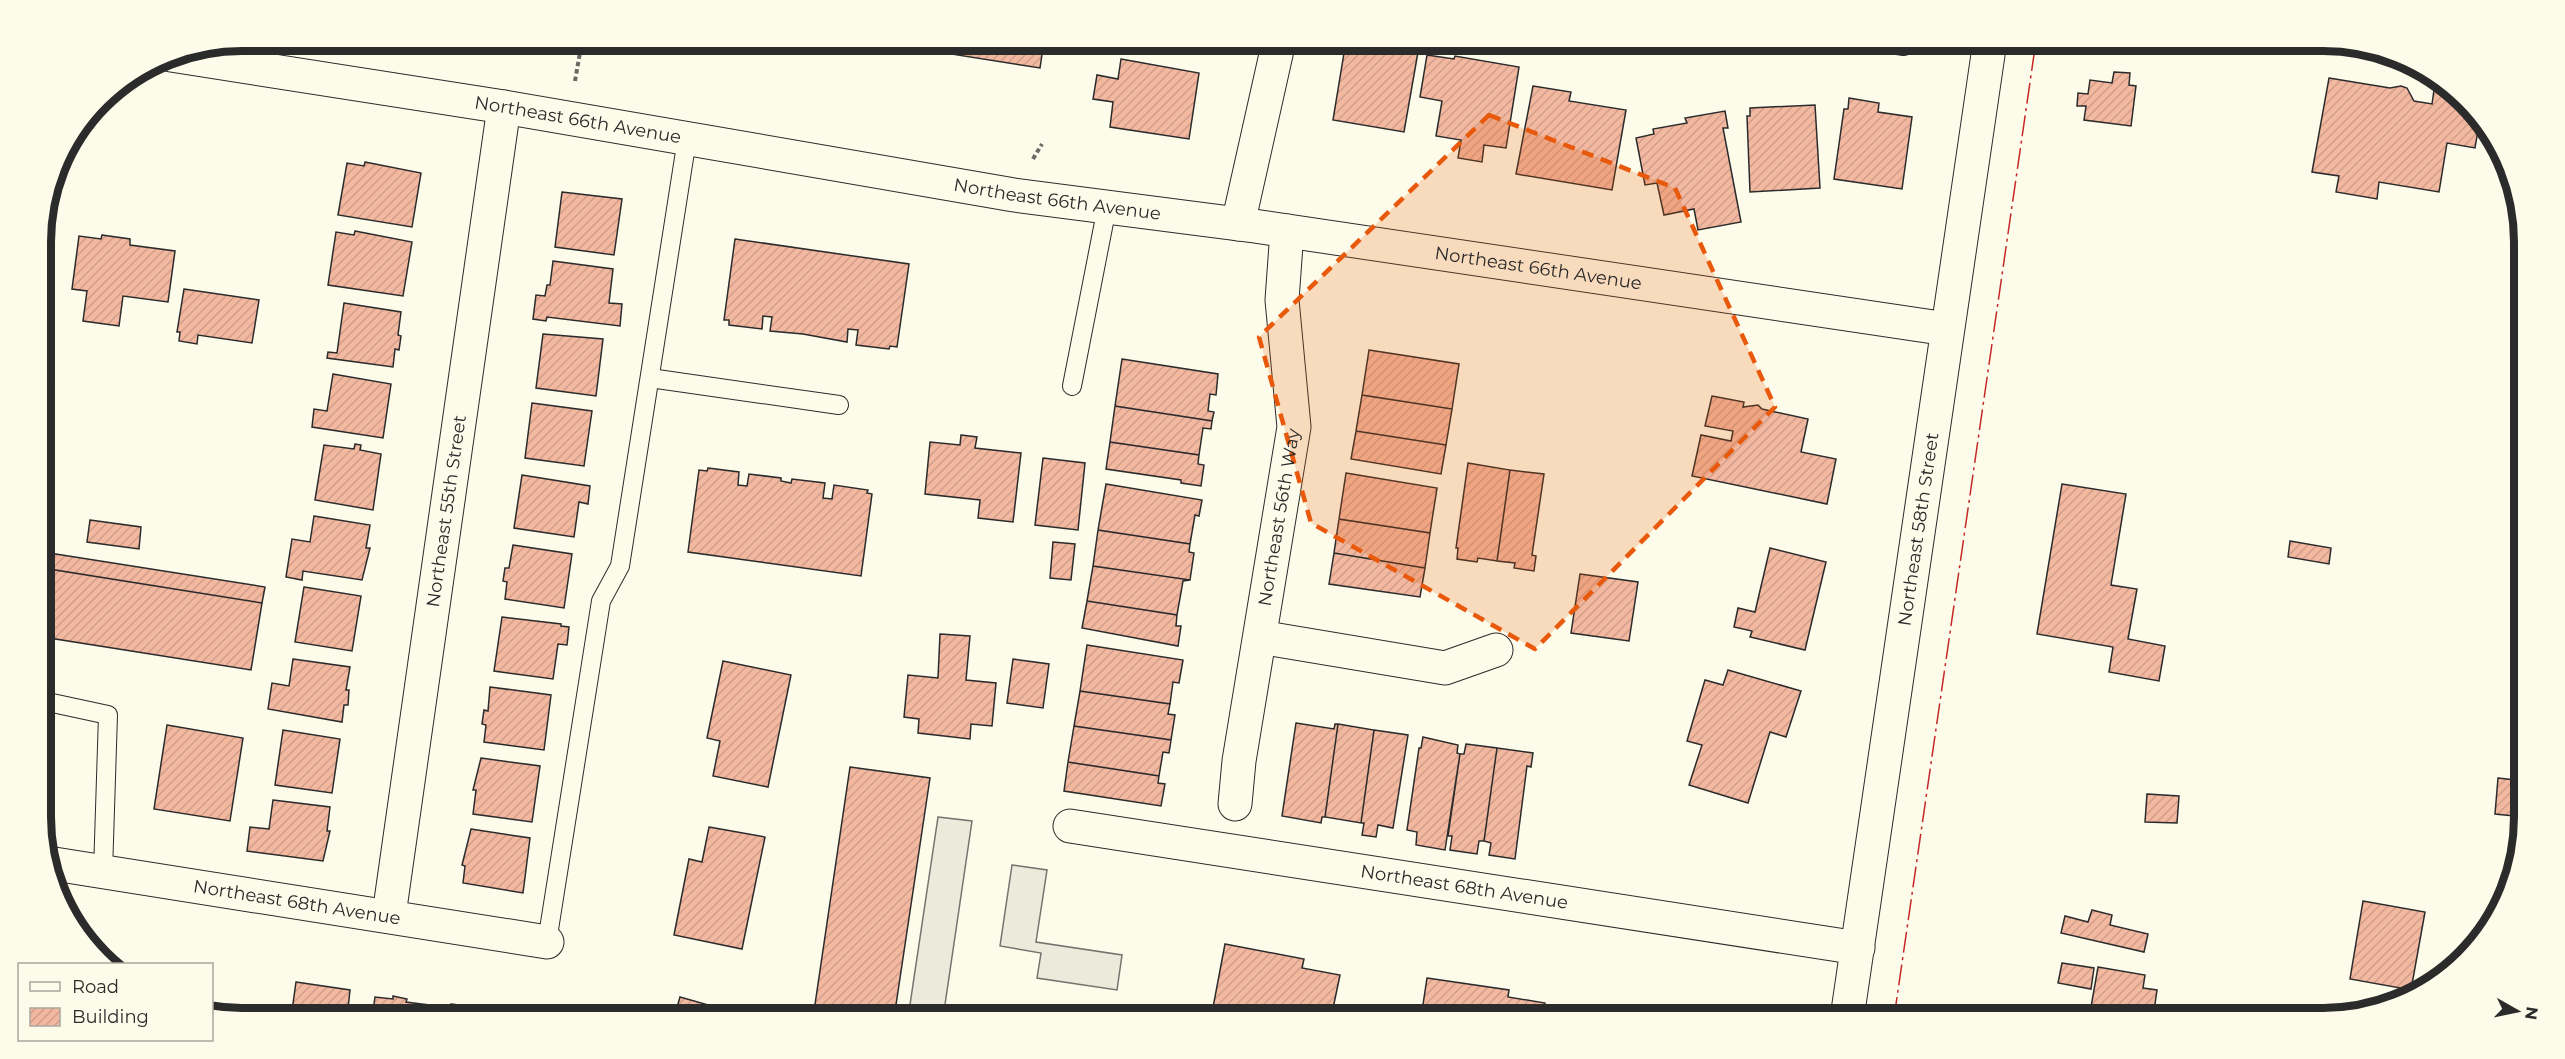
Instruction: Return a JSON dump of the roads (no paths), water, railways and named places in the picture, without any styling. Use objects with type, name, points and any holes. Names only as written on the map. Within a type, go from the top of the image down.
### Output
[{"type":"street","points":[[1238,224],[1277,51]]},
{"type":"street","name":"Northeast 58th Street","points":[[1849,1008],[1988,51]]},
{"type":"street","name":"Northeast 66th Avenue","points":[[192,58],[504,107],[1014,195],[1287,231],[1947,329]]},
{"type":"street","name":"Northeast 55th Street","points":[[389,915],[504,107]]},
{"type":"street","name":"Northeast 56th Way","points":[[1235,804],[1239,760],[1294,427],[1282,300],[1287,231]]},
{"type":"street","points":[[1260,637],[1445,668],[1496,650]]},
{"type":"street","name":"Northeast 68th Avenue","points":[[1070,826],[1858,948]]},
{"type":"street","name":"Northeast 68th Avenue","points":[[58,865],[389,915],[547,942]]},
{"type":"lane","points":[[547,942],[601,601],[620,566],[687,139]]},
{"type":"lane","points":[[1072,386],[1107,207]]},
{"type":"lane","points":[[650,378],[839,405]]},
{"type":"lane","points":[[51,703],[108,715],[103,872]]}]
